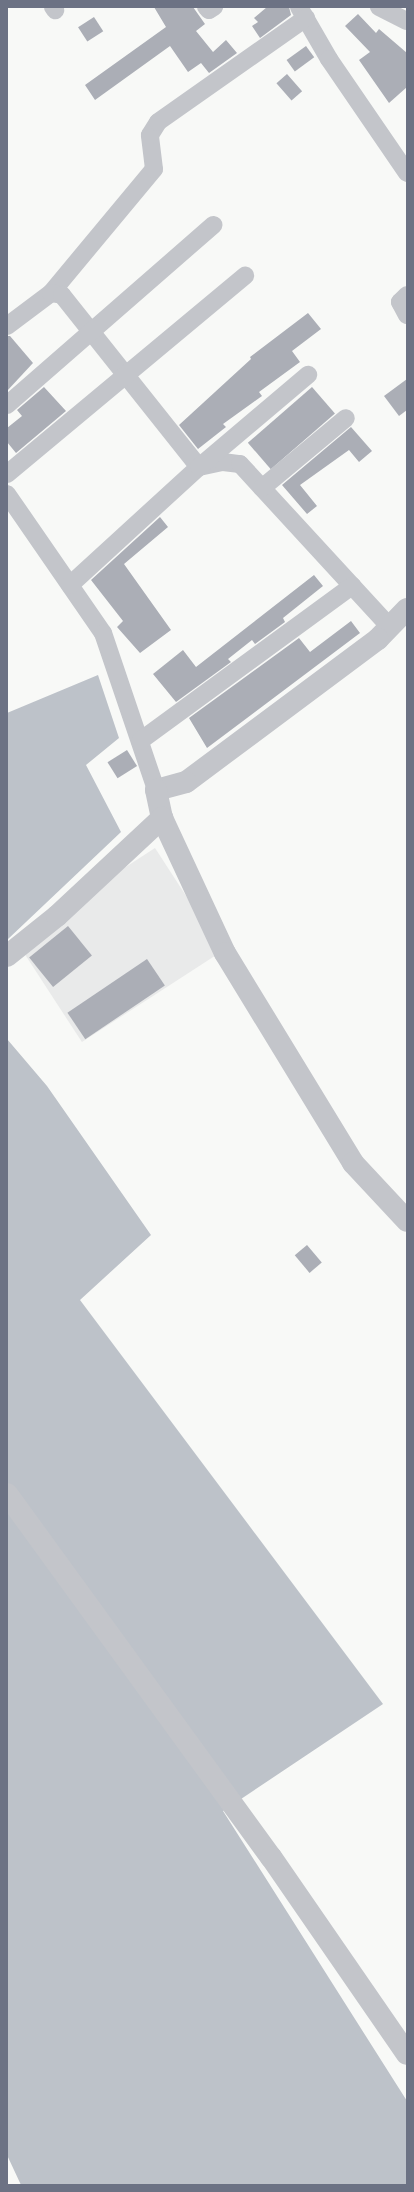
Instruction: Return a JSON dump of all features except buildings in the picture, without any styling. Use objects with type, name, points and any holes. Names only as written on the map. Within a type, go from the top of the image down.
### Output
[{"type":"street","points":[[206,7],[209,10],[214,7]]},
{"type":"street","points":[[379,7],[407,21]]},
{"type":"street","points":[[7,326],[51,293],[154,170],[150,135],[158,122],[303,12],[329,59],[407,173]]},
{"type":"street","points":[[7,405],[93,333],[213,225]]},
{"type":"street","points":[[7,474],[245,276]]},
{"type":"street","points":[[51,293],[62,295],[199,466]]},
{"type":"street","points":[[407,295],[400,302],[407,315]]},
{"type":"street","points":[[70,585],[199,466],[308,375]]},
{"type":"street","points":[[262,488],[346,418]]},
{"type":"street","points":[[199,466],[223,462],[240,464],[390,627]]},
{"type":"street","points":[[7,494],[103,633],[156,790],[162,818],[225,952],[348,1156],[407,1221]]},
{"type":"street","points":[[140,741],[352,586]]},
{"type":"street","points":[[156,790],[186,782],[390,627],[407,609]]},
{"type":"street","points":[[7,956],[57,916],[162,818]]},
{"type":"street","points":[[7,1494],[271,1857],[407,2054]]},
{"type":"shaded area","points":[[98,675],[119,738],[86,765],[121,832],[7,940],[7,713]]},
{"type":"shaded area","points":[[155,848],[222,951],[82,1042],[15,939]]},
{"type":"shaded area","points":[[7,1039],[47,1086],[151,1235],[80,1300],[383,1704],[223,1811],[407,2101],[407,2185],[21,2185],[7,2155]]}]
